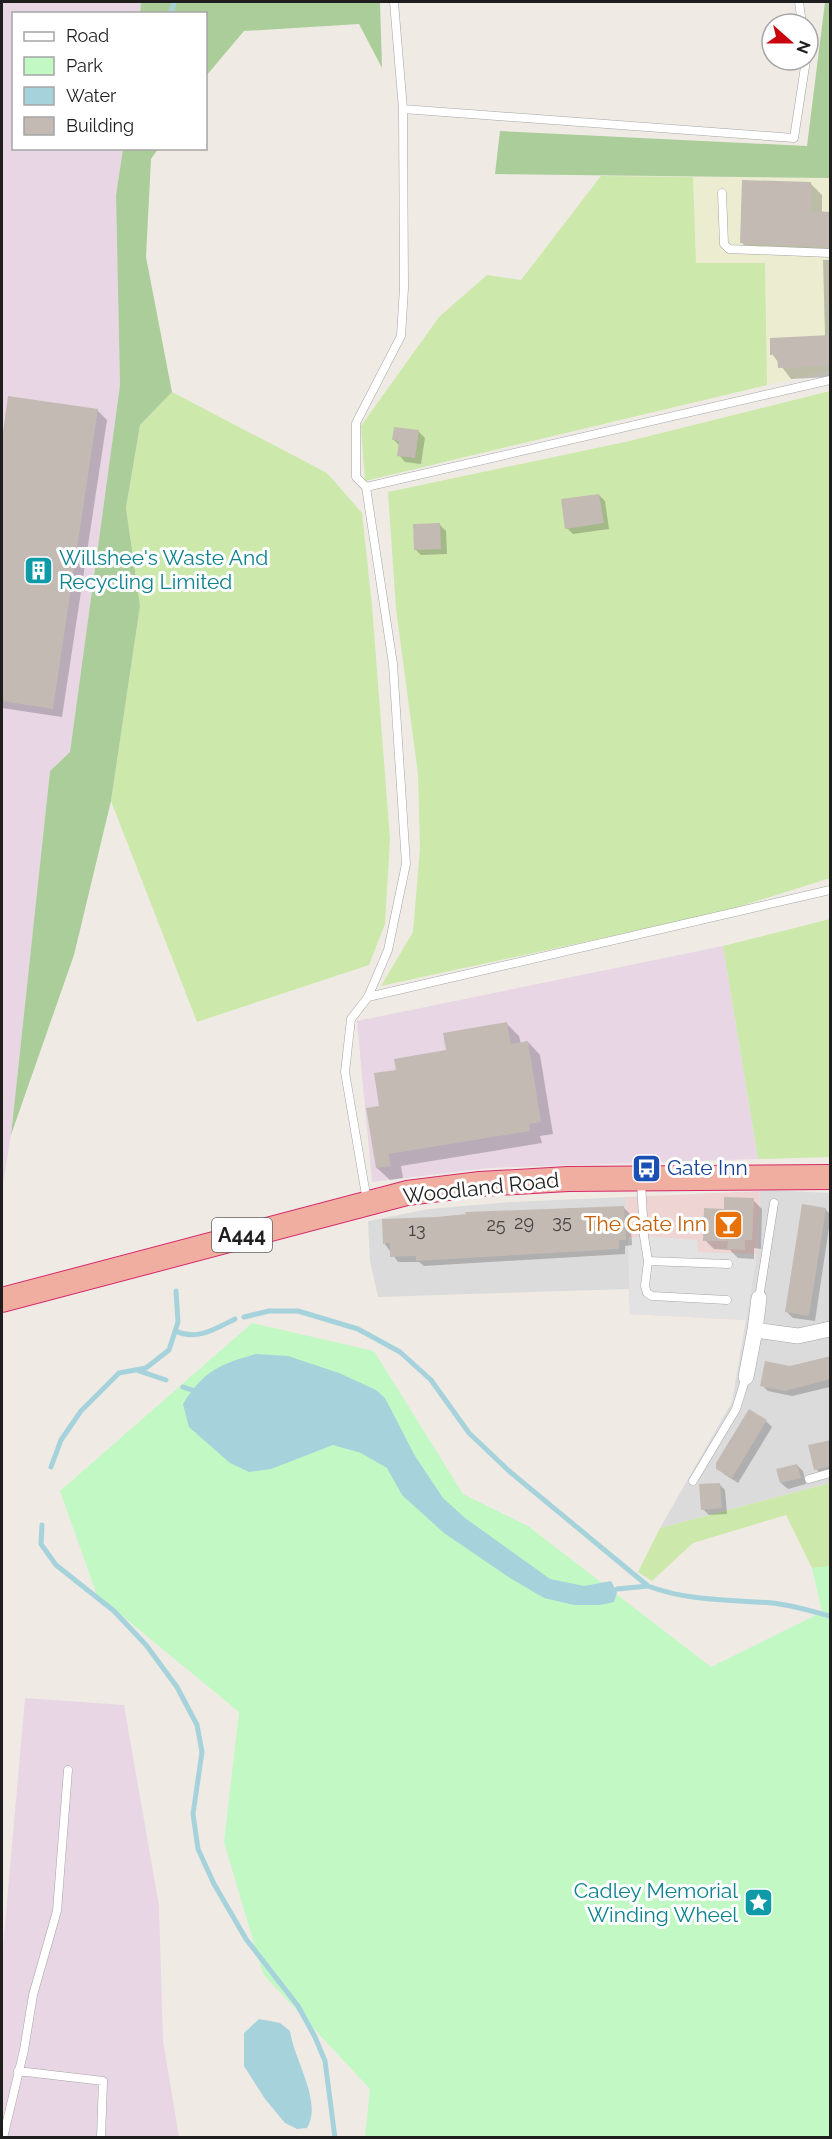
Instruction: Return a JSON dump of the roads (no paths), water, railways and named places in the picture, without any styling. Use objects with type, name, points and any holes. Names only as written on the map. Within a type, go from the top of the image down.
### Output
[{"type":"highway","name":"Woodland Road","points":[[13,1297],[407,1193],[480,1184],[568,1179],[831,1177]]},
{"type":"street","points":[[746,1377],[759,1298]]},
{"type":"street","points":[[755,1330],[798,1336],[831,1329]]},
{"type":"lane","points":[[367,1203],[345,1072],[351,1019],[368,998],[388,950],[406,864],[393,664],[366,487],[356,477],[356,423],[401,336],[404,288],[403,109],[394,2]]},
{"type":"lane","points":[[403,109],[794,138],[804,72]]},
{"type":"lane","points":[[722,193],[724,244],[729,249],[831,253]]},
{"type":"lane","points":[[366,487],[831,380]]},
{"type":"lane","points":[[368,998],[831,890]]},
{"type":"lane","points":[[641,1180],[644,1236],[648,1261],[645,1290],[652,1296],[726,1300]]},
{"type":"lane","points":[[759,1298],[774,1203]]},
{"type":"lane","points":[[648,1261],[728,1264]]},
{"type":"lane","points":[[693,1481],[736,1409],[746,1377]]},
{"type":"lane","points":[[809,1479],[831,1473]]},
{"type":"lane","points":[[3,2138],[33,1995],[57,1911],[68,1770]]},
{"type":"lane","points":[[18,2071],[103,2082],[101,2138]]},
{"type":"water","points":[[256,1354],[288,1356],[339,1373],[376,1390],[385,1398],[415,1456],[443,1498],[465,1518],[550,1579],[584,1586],[611,1581],[617,1592],[614,1602],[600,1605],[574,1605],[544,1598],[510,1578],[444,1533],[402,1495],[387,1468],[361,1453],[333,1445],[271,1469],[249,1472],[230,1463],[189,1427],[183,1404],[198,1384],[213,1371]]},
{"type":"water","points":[[259,2019],[280,2023],[290,2031],[310,2094],[311,2118],[307,2128],[297,2129],[285,2123],[265,2099],[244,2066],[244,2033]]},
{"type":"waterway","points":[[172,12],[174,2]]},
{"type":"waterway","points":[[51,1467],[61,1440],[81,1411],[119,1373],[146,1368],[169,1350],[178,1322],[176,1291]]},
{"type":"waterway","points":[[244,1317],[269,1311],[298,1311],[358,1329],[400,1352],[431,1380],[469,1433],[509,1471],[648,1586],[678,1595],[779,1604],[830,1616]]},
{"type":"waterway","points":[[175,1331],[183,1334],[198,1334],[213,1330],[235,1319]]},
{"type":"waterway","points":[[139,1371],[166,1380]]},
{"type":"waterway","points":[[183,1387],[192,1390]]},
{"type":"waterway","points":[[42,1525],[41,1544],[56,1565],[114,1611],[146,1645],[177,1687],[197,1725],[202,1752],[193,1814],[198,1849],[214,1884],[246,1939],[298,2006],[315,2037],[325,2061],[335,2138]]},
{"type":"waterway","points":[[617,1589],[648,1586]]},
{"type":"place","name":"Willshee's Waste And Recycling Limited","points":[[38,570]]},
{"type":"place","name":"Gate Inn","points":[[646,1168]]},
{"type":"place","name":"The Gate Inn","points":[[728,1224]]},
{"type":"place","name":"Cadley Memorial Winding Wheel","points":[[759,1903]]}]
